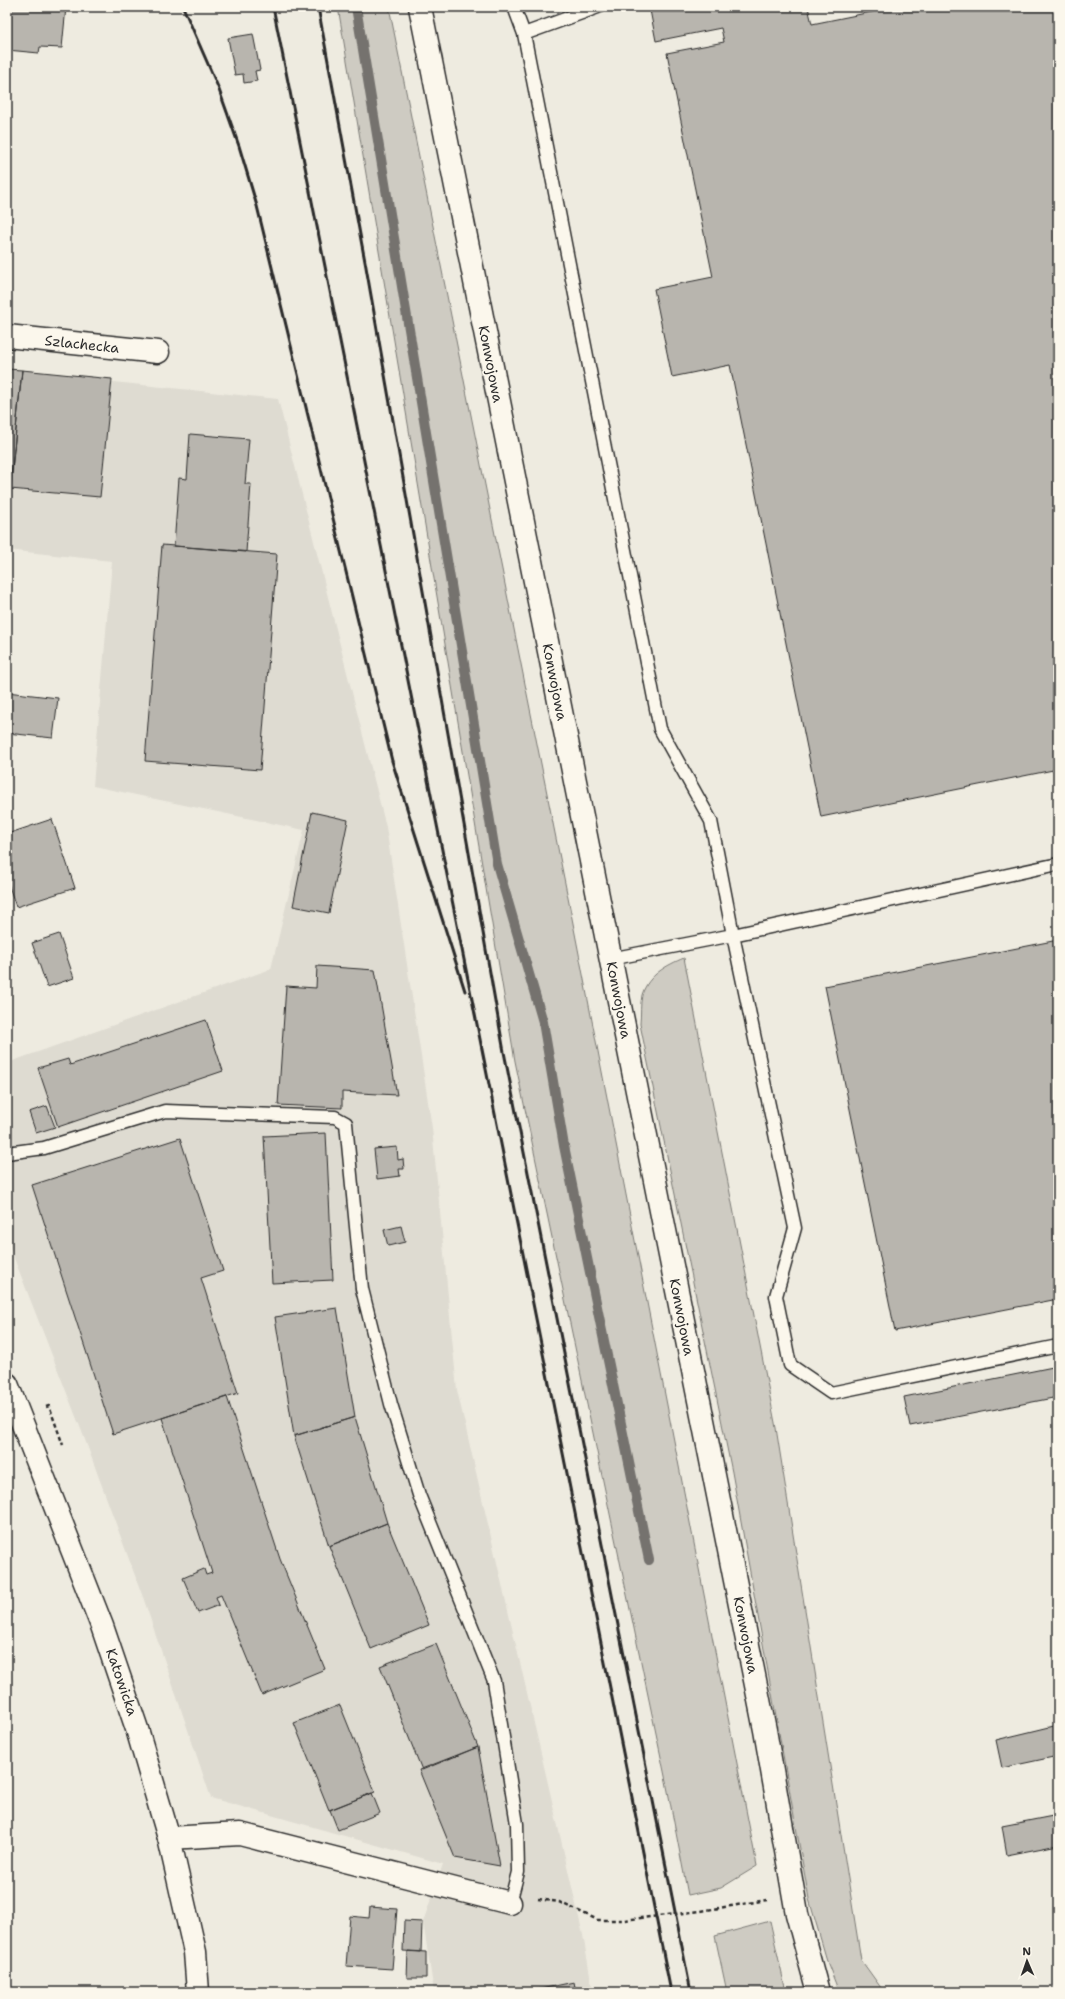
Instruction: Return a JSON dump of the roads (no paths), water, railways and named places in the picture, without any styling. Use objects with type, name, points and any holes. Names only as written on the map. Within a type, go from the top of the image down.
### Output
[{"type":"street","name":"Konwojowa","points":[[420,7],[765,1730],[797,1914],[818,1992]]},
{"type":"street","name":"Szlachecka","points":[[7,336],[158,352]]},
{"type":"street","name":"Katowicka","points":[[7,1384],[102,1626],[137,1729],[169,1838],[195,1952],[198,1992]]},
{"type":"street","points":[[169,1838],[240,1834],[510,1903]]},
{"type":"lane","points":[[514,7],[524,34],[660,729],[711,821],[733,935],[795,1228],[776,1296],[790,1366],[831,1393],[1058,1346]]},
{"type":"lane","points":[[524,34],[598,7]]},
{"type":"lane","points":[[610,959],[733,935],[1058,864]]},
{"type":"lane","points":[[7,1153],[44,1148],[165,1111],[335,1117],[346,1123],[362,1289],[391,1404],[419,1495],[494,1681],[517,1824],[518,1872],[510,1903]]},
{"type":"waterway","points":[[356,7],[497,864],[543,1022],[564,1146],[649,1560]]},
{"type":"railway","points":[[183,7],[218,87],[239,146],[257,206],[392,761],[465,991]]},
{"type":"railway","points":[[273,7],[671,1992]]},
{"type":"railway","points":[[318,7],[366,267],[504,1052],[691,1992]]}]
